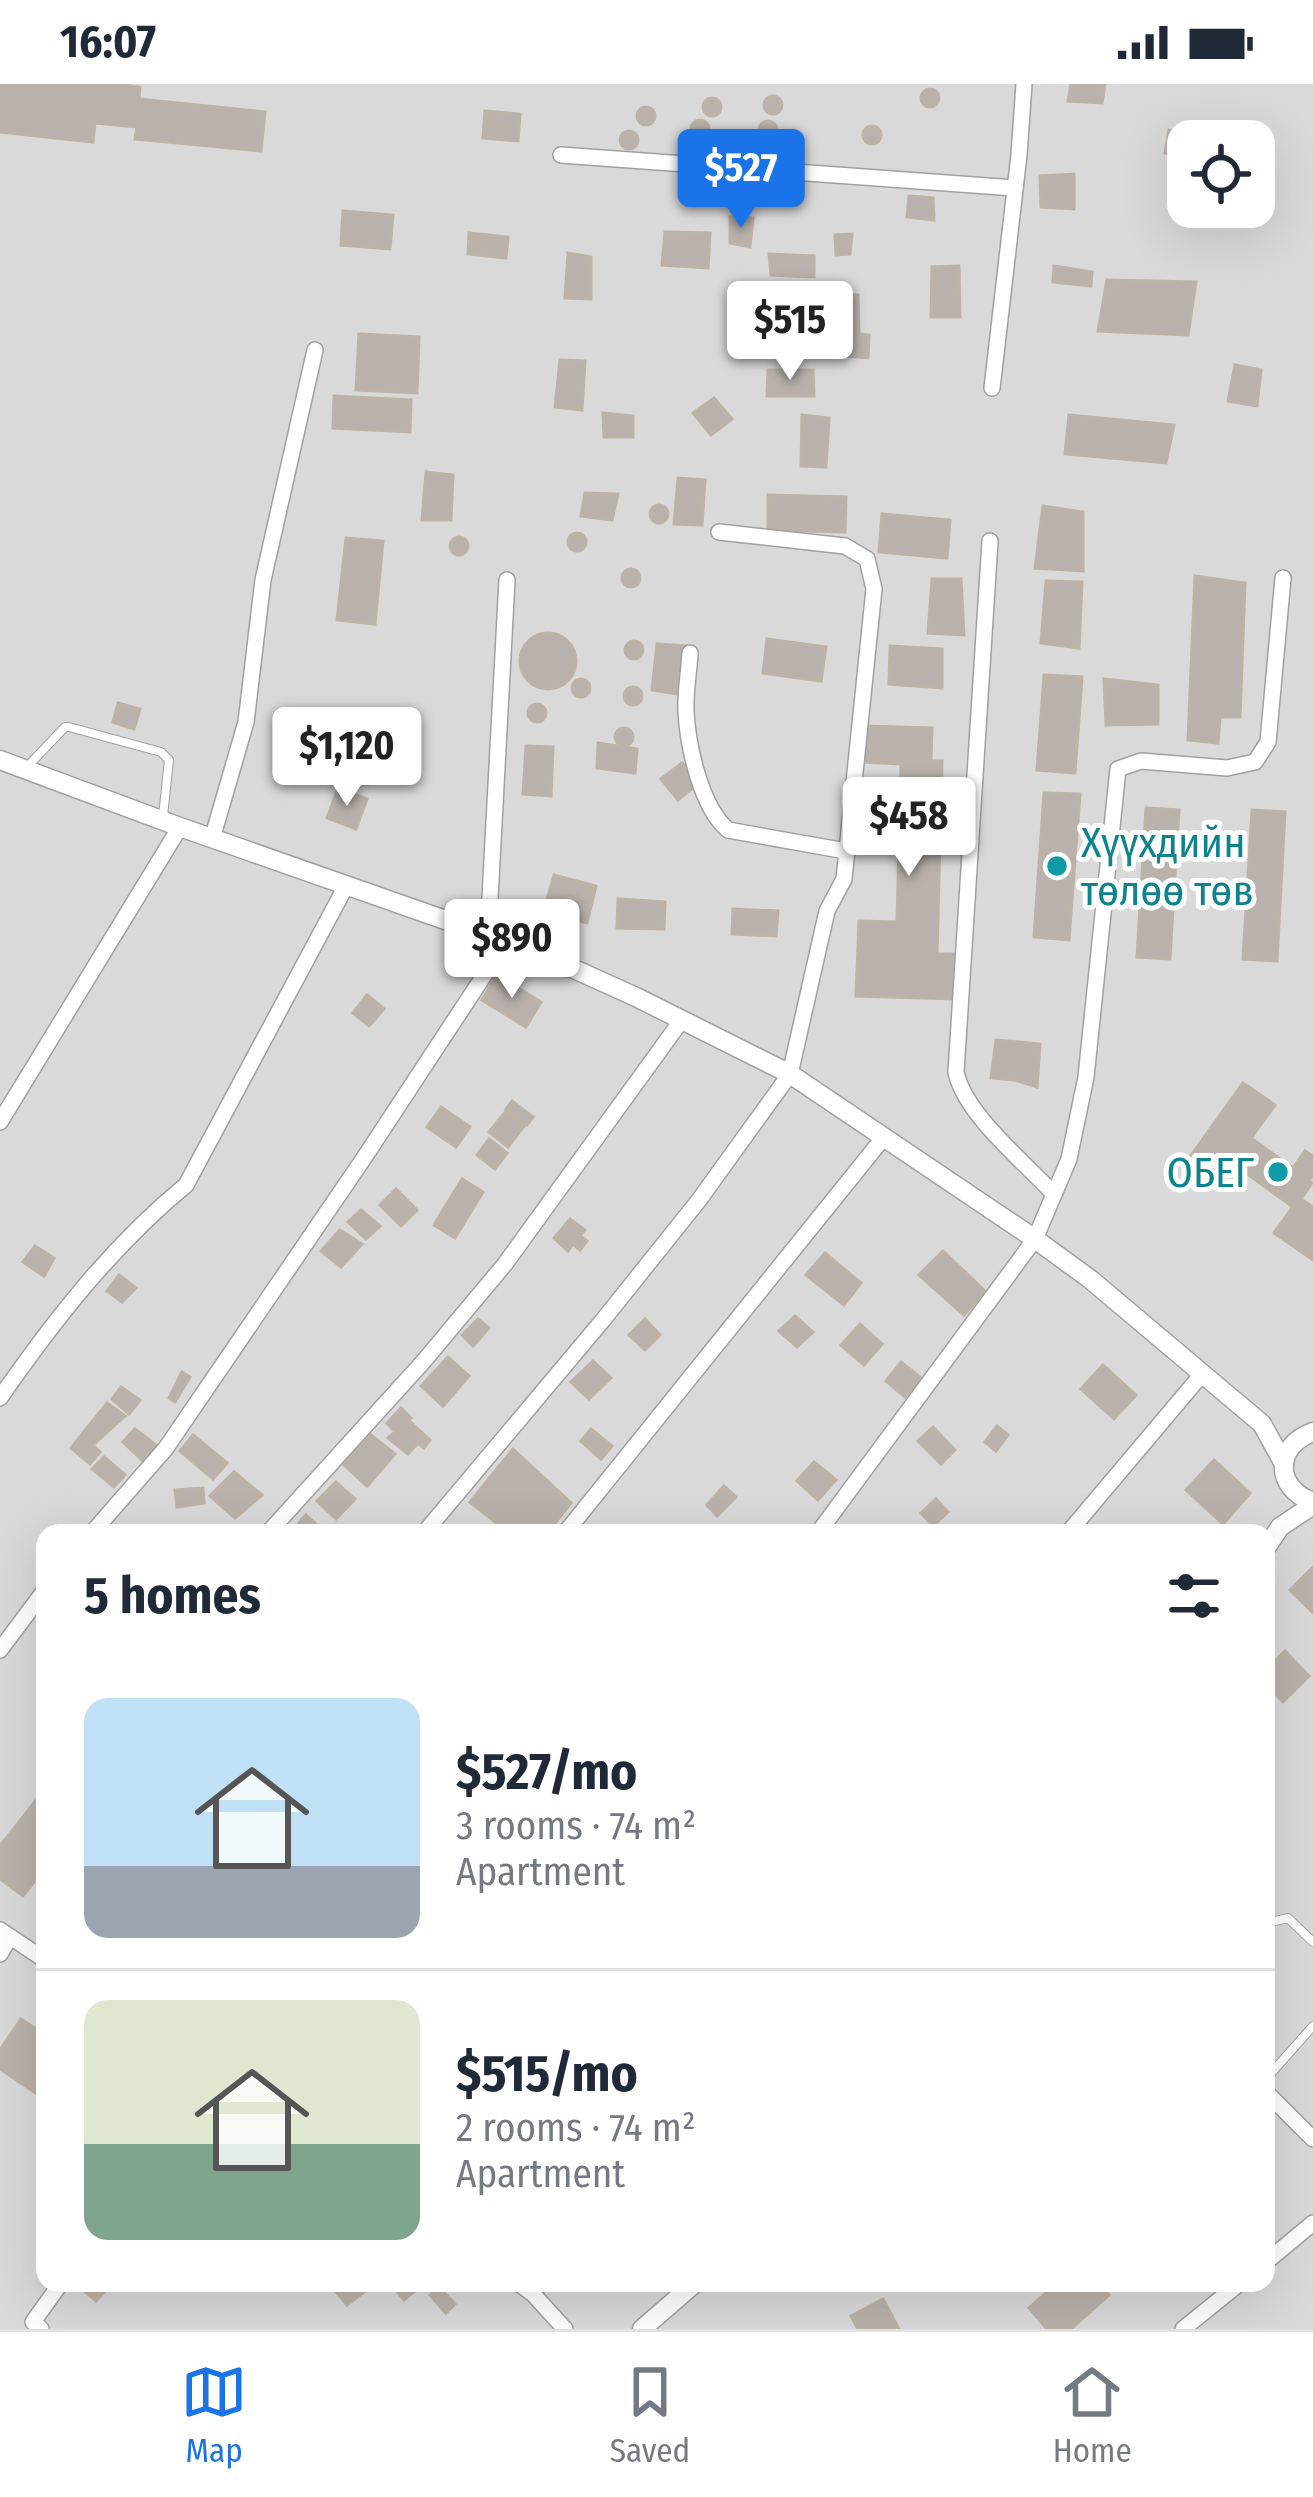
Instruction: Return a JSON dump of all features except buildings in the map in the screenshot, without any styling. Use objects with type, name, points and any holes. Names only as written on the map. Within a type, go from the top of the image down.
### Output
[{"type":"street","points":[[992,388],[1024,84]]},
{"type":"street","points":[[561,155],[1015,188]]},
{"type":"street","points":[[212,839],[246,722],[263,580],[315,350]]},
{"type":"street","points":[[431,1524],[699,1200],[790,1074],[826,911],[844,879],[874,590],[867,559],[845,546],[719,532]]},
{"type":"street","points":[[990,541],[956,1072],[970,1106],[1054,1194]]},
{"type":"street","points":[[825,1524],[1035,1239],[1069,1159],[1086,1077],[1118,769],[1141,760],[1227,768],[1255,762],[1268,742],[1283,578]]},
{"type":"street","points":[[100,1524],[166,1448],[351,1178],[497,939],[507,580]]},
{"type":"street","points":[[690,653],[686,710],[694,764],[715,819],[728,830],[846,851]]},
{"type":"street","points":[[0,760],[497,939],[615,987],[790,1074],[1090,1279],[1262,1424],[1299,1496],[1313,1503],[1275,1534]]},
{"type":"street","points":[[0,1123],[171,824]]},
{"type":"street","points":[[0,1398],[51,1325],[147,1217],[186,1185],[346,886]]},
{"type":"street","points":[[276,1524],[505,1264],[681,1021]]},
{"type":"street","points":[[572,1524],[884,1137]]},
{"type":"street","points":[[1076,1524],[1203,1373]]},
{"type":"street","points":[[1262,1424],[1312,1433]]},
{"type":"street","points":[[1280,1527],[1292,1444],[1312,1433]]},
{"type":"street","points":[[0,1650],[36,1602]]},
{"type":"street","points":[[0,1954],[5,1934],[36,1954]]},
{"type":"street","points":[[1275,2101],[1313,2139]]},
{"type":"street","points":[[1275,2255],[1313,2223]]},
{"type":"street","points":[[40,2329],[33,2322],[55,2292]]},
{"type":"street","points":[[527,2292],[566,2329]]},
{"type":"street","points":[[642,2329],[685,2292]]},
{"type":"street","points":[[1183,2329],[1229,2292]]},
{"type":"lane","points":[[25,769],[69,727],[161,752],[170,760],[171,824]]},
{"type":"lane","points":[[1275,1921],[1288,1918],[1313,1942]]},
{"type":"lane","points":[[1275,2069],[1313,2026]]},
{"type":"shaded area","points":[[0,84],[1313,84],[1313,2329],[0,2329]]},
{"type":"place","name":"Хүүхдийн төлөө төв","points":[[1057,866]]},
{"type":"place","name":"ОБЕГ","points":[[1278,1172]]}]
